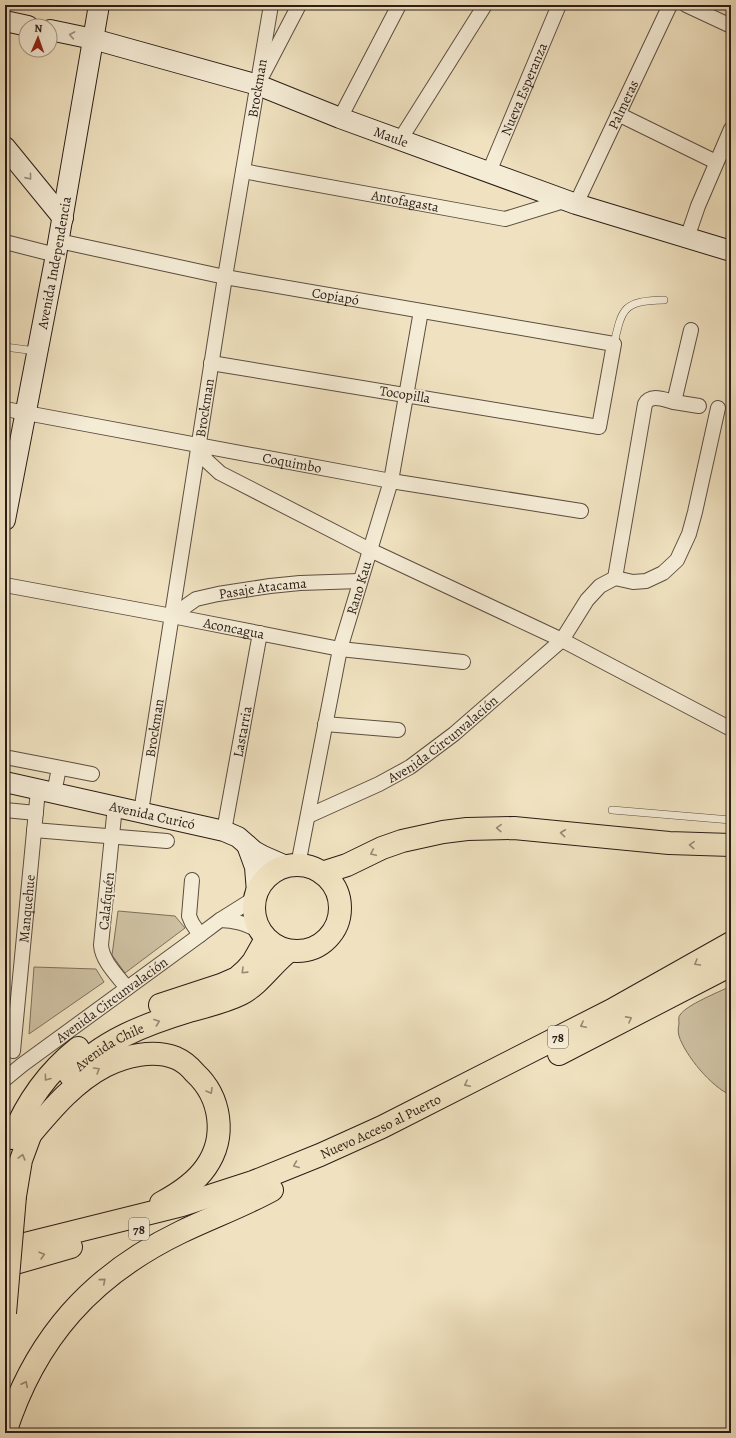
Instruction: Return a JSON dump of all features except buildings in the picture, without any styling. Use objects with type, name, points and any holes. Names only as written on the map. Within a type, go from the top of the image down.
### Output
[{"type":"highway","points":[[322,872],[347,865],[382,848],[402,841],[467,828],[514,828],[669,843],[731,845]]},
{"type":"highway","points":[[292,866],[314,868],[322,872],[335,887],[341,906],[338,925],[333,934],[318,947],[299,952],[289,951],[273,944],[263,935],[254,915],[256,895],[262,883],[268,876],[277,870],[292,866]]},
{"type":"highway","name":"Avenida Chile","points":[[5,1163],[17,1126],[30,1103],[52,1073],[73,1052],[100,1032],[128,1017],[221,985],[237,978],[253,962],[263,935]]},
{"type":"highway","name":"Nuevo Acceso al Puerto","points":[[5,1250],[182,1205],[253,1182],[352,1141],[612,1010],[731,943]]},
{"type":"highway","name":"Avenida Chile","points":[[5,1313],[18,1172],[29,1136],[41,1112],[56,1090],[75,1069],[97,1051],[110,1043],[138,1029],[243,993],[261,979],[280,958],[289,951]]},
{"type":"highway","name":"Nuevo Acceso al Puerto","points":[[5,1266],[203,1212],[272,1190],[323,1170],[620,1024],[731,965]]},
{"type":"highway","points":[[29,1136],[72,1090],[95,1072],[106,1066],[129,1057],[142,1054],[176,1058],[189,1067],[199,1076],[209,1089],[216,1104],[219,1120],[218,1137],[213,1153],[206,1167],[183,1191],[160,1204],[126,1219]]},
{"type":"highway","points":[[5,1433],[20,1394],[42,1352],[63,1321],[91,1292],[122,1267],[160,1243],[201,1223],[239,1208],[272,1190]]},
{"type":"main road","name":"Avenida Independencia","points":[[5,520],[58,248],[99,5]]},
{"type":"main road","points":[[5,22],[18,24]]},
{"type":"main road","name":"Maule","points":[[58,32],[93,39],[258,85],[340,118],[571,202],[731,251]]},
{"type":"main road","points":[[5,147],[63,218]]},
{"type":"main road","points":[[8,764],[46,791]]},
{"type":"main road","name":"Avenida Curicó","points":[[5,782],[224,831],[238,837],[263,856],[292,866]]},
{"type":"main road","points":[[247,845],[255,867],[256,895]]},
{"type":"street","name":"Brockman","points":[[141,812],[211,363],[271,5]]},
{"type":"street","points":[[258,85],[299,5]]},
{"type":"street","points":[[340,118],[398,5]]},
{"type":"street","points":[[400,140],[485,5]]},
{"type":"street","name":"Nueva Esperanza","points":[[489,172],[559,5]]},
{"type":"street","name":"Palmeras","points":[[571,202],[618,114],[670,5]]},
{"type":"street","points":[[686,5],[731,26]]},
{"type":"street","points":[[618,114],[716,162]]},
{"type":"street","points":[[687,238],[698,206],[731,129]]},
{"type":"street","name":"Antofagasta","points":[[243,171],[505,219],[571,202]]},
{"type":"street","name":"Copiapó","points":[[5,242],[58,248],[614,344]]},
{"type":"street","name":"Rano Kau","points":[[292,866],[308,816],[340,649],[391,480],[421,310]]},
{"type":"street","points":[[674,402],[690,330]]},
{"type":"street","name":"Tocopilla","points":[[211,363],[599,427],[614,344]]},
{"type":"street","points":[[699,406],[652,398],[647,400],[645,404],[615,578],[633,582],[646,581],[663,573],[677,560],[689,534],[696,512],[718,408]]},
{"type":"street","name":"Coquimbo","points":[[5,409],[198,446],[391,480],[581,511]]},
{"type":"street","points":[[198,446],[207,461],[220,472],[370,550],[562,640],[731,729]]},
{"type":"street","name":"Avenida Circunvalación","points":[[308,816],[372,787],[410,767],[465,725],[562,640],[587,600],[600,586],[615,578]]},
{"type":"street","name":"Pasaje Atacama","points":[[172,616],[196,599],[218,594],[300,583],[360,581]]},
{"type":"street","name":"Aconcagua","points":[[5,585],[340,649],[463,662]]},
{"type":"street","name":"Lastarria","points":[[224,831],[260,633]]},
{"type":"street","points":[[325,724],[398,730]]},
{"type":"street","points":[[8,764],[59,768],[92,774]]},
{"type":"street","points":[[46,791],[59,768]]},
{"type":"street","name":"Manquehue","points":[[9,1050],[36,813],[46,791]]},
{"type":"street","name":"Calafquén","points":[[115,806],[101,945],[102,952],[106,960],[127,988]]},
{"type":"street","points":[[5,810],[36,813]]},
{"type":"street","name":"Avenida Curicó","points":[[34,830],[167,841]]},
{"type":"street","points":[[192,880],[189,916],[200,935]]},
{"type":"street","name":"Avenida Circunvalación","points":[[5,1079],[127,988],[256,895]]},
{"type":"street","points":[[220,920],[240,922],[263,935]]},
{"type":"street","points":[[9,1050],[22,1065]]},
{"type":"lane","points":[[614,344],[620,318],[626,308],[634,303],[646,300],[664,300]]},
{"type":"lane","points":[[5,347],[38,351]]},
{"type":"lane","points":[[612,810],[731,820]]},
{"type":"shaded area","points":[[118,911],[175,916],[185,928],[125,973],[112,955]]},
{"type":"shaded area","points":[[34,967],[96,969],[104,982],[29,1034]]},
{"type":"shaded area","points":[[731,986],[731,1095],[716,1086],[700,1070],[682,1044],[678,1030],[679,1017],[683,1011],[711,995]]}]
